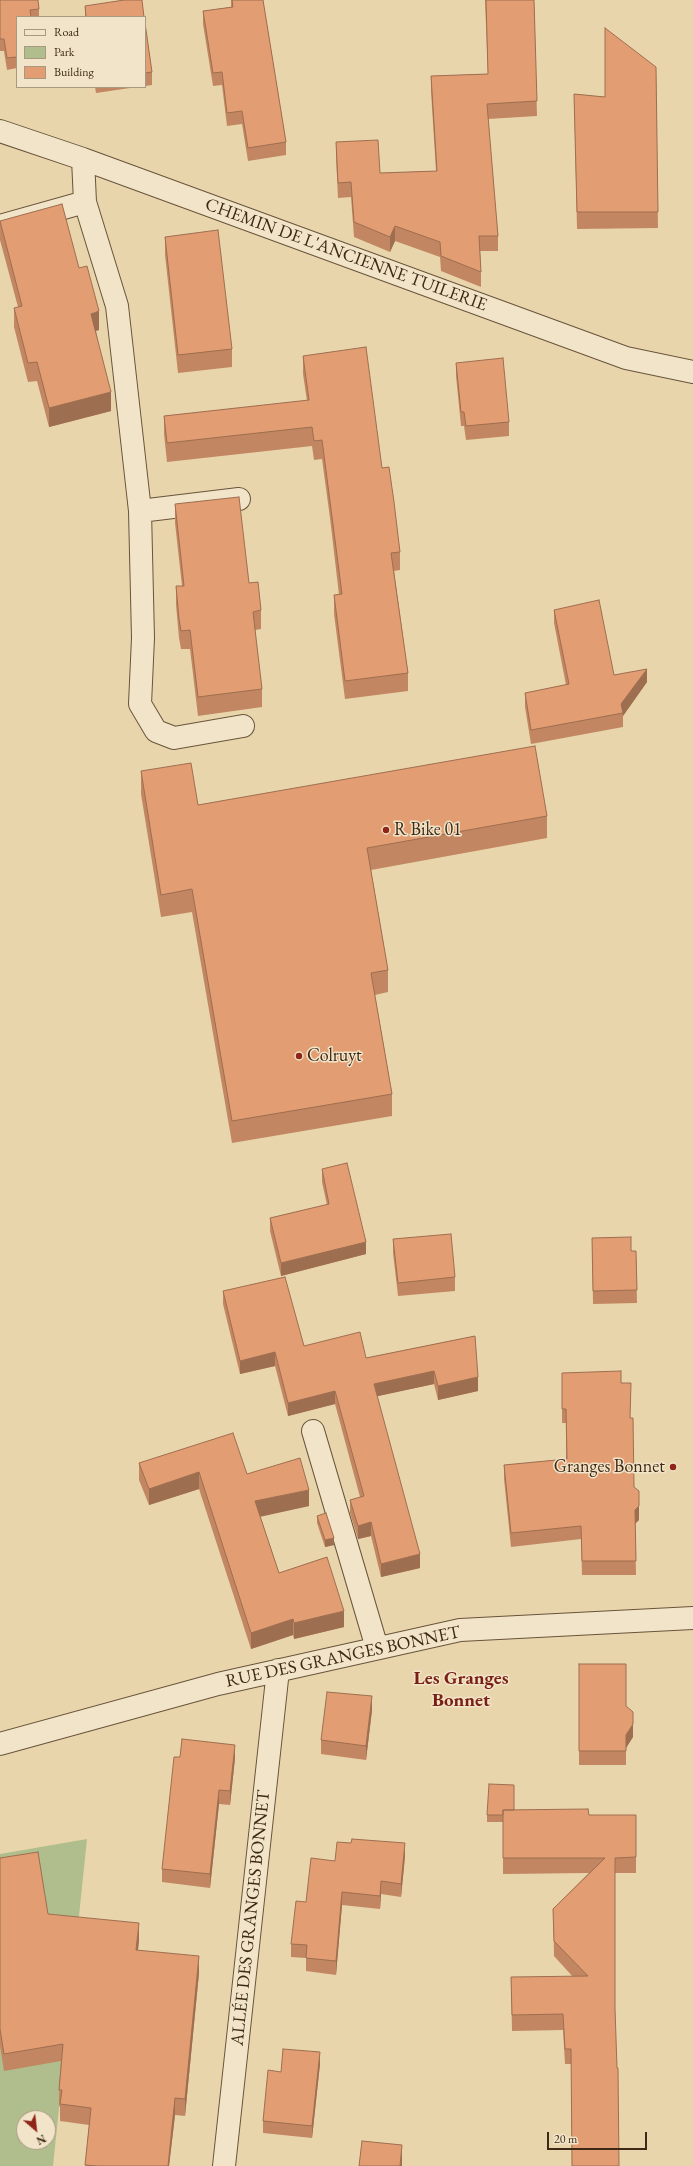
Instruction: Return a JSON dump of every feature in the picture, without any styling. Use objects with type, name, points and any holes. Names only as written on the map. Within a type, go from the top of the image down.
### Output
[{"type":"street","name":"CHEMIN DE L'ANCIENNE TUILERIE","points":[[0,131],[83,158],[626,358],[693,372]]},
{"type":"street","points":[[83,158],[84,202],[118,306],[140,511],[143,638],[140,704],[156,731],[174,738],[243,726]]},
{"type":"street","points":[[0,226],[84,202]]},
{"type":"street","points":[[140,511],[239,499]]},
{"type":"street","points":[[313,1431],[377,1648]]},
{"type":"street","name":"RUE DES GRANGES BONNET","points":[[0,1744],[218,1684],[460,1630],[693,1618]]},
{"type":"street","name":"ALLÉE DES GRANGES BONNET","points":[[224,2166],[278,1670]]},
{"type":"green space","points":[[87,1839],[56,2137],[56,2110],[16,2110],[16,2150],[55,2150],[53,2166],[0,2166],[0,1854]]},
{"type":"building","points":[[0,0],[38,0],[39,9],[30,10],[31,16],[16,16],[16,57],[7,58],[4,39],[0,39]]},
{"type":"building","points":[[124,0],[142,0],[144,16],[86,16],[85,6]]},
{"type":"building","points":[[232,0],[263,0],[286,142],[248,148],[242,111],[227,113],[222,72],[213,73],[203,11],[233,7]]},
{"type":"building","points":[[486,0],[534,0],[537,101],[487,104],[498,236],[479,236],[481,272],[441,256],[440,242],[395,226],[390,237],[354,222],[351,182],[338,183],[336,142],[378,140],[380,173],[437,171],[431,76],[488,74]]},
{"type":"building","points":[[605,28],[656,67],[658,212],[577,212],[574,94],[605,97]]},
{"type":"building","points":[[146,30],[152,72],[146,73]]},
{"type":"building","points":[[62,204],[79,268],[87,266],[99,311],[91,314],[111,392],[49,408],[37,362],[28,363],[14,308],[22,306],[0,221]]},
{"type":"building","points":[[218,230],[232,349],[178,355],[165,237]]},
{"type":"building","points":[[366,347],[382,468],[389,467],[394,502],[400,552],[391,553],[408,673],[345,681],[334,595],[342,594],[322,440],[314,441],[312,427],[167,443],[164,416],[309,400],[303,356]]},
{"type":"building","points":[[503,358],[509,422],[466,426],[464,412],[461,412],[456,363]]},
{"type":"building","points":[[239,497],[249,583],[258,582],[261,610],[253,612],[262,689],[198,697],[190,630],[181,631],[179,619],[176,586],[184,586],[175,504]]},
{"type":"building","points":[[599,600],[614,675],[647,669],[621,704],[623,713],[531,730],[525,693],[569,684],[554,610]]},
{"type":"building","points":[[535,746],[547,816],[367,848],[388,970],[371,973],[392,1094],[232,1121],[192,889],[161,895],[141,771],[191,763],[198,805]]},
{"type":"building","points":[[347,1163],[366,1242],[281,1263],[270,1218],[329,1204],[322,1169]]},
{"type":"building","points":[[451,1234],[455,1277],[398,1283],[393,1239]]},
{"type":"building","points":[[631,1237],[631,1251],[636,1251],[637,1290],[593,1291],[592,1238]]},
{"type":"building","points":[[285,1277],[304,1346],[360,1332],[366,1358],[475,1336],[478,1377],[438,1386],[434,1371],[374,1384],[420,1554],[381,1564],[371,1522],[358,1526],[350,1500],[364,1496],[335,1391],[288,1403],[275,1352],[240,1361],[223,1291]]},
{"type":"building","points":[[621,1371],[621,1383],[631,1383],[630,1418],[633,1418],[634,1487],[639,1491],[639,1506],[635,1510],[636,1561],[582,1561],[581,1526],[511,1533],[504,1465],[567,1459],[566,1409],[562,1409],[562,1373]]},
{"type":"building","points":[[233,1433],[247,1474],[300,1458],[309,1490],[255,1501],[279,1573],[327,1557],[344,1611],[294,1623],[293,1619],[251,1633],[199,1472],[149,1489],[139,1463]]},
{"type":"building","points":[[326,1513],[334,1538],[325,1540],[317,1516]]},
{"type":"building","points":[[579,1664],[626,1664],[626,1706],[633,1712],[633,1724],[626,1735],[626,1751],[579,1751]]},
{"type":"building","points":[[327,1692],[372,1696],[366,1746],[321,1740]]},
{"type":"building","points":[[182,1739],[235,1745],[230,1791],[219,1790],[210,1874],[162,1869],[174,1757],[180,1757]]},
{"type":"building","points":[[489,1784],[514,1785],[514,1810],[503,1810],[503,1815],[487,1815]]},
{"type":"building","points":[[588,1809],[589,1815],[636,1815],[636,1857],[615,1858],[615,2008],[618,2068],[619,2166],[572,2166],[571,2049],[565,2049],[563,2014],[512,2015],[511,1977],[588,1976],[554,1941],[553,1909],[605,1858],[503,1858],[503,1810]]},
{"type":"building","points":[[352,1839],[405,1843],[401,1884],[381,1881],[380,1896],[342,1892],[336,1961],[306,1958],[307,1945],[291,1944],[296,1901],[306,1902],[311,1858],[335,1861],[337,1842],[351,1843]]},
{"type":"building","points":[[38,1852],[48,1914],[139,1923],[136,1950],[199,1956],[185,2099],[175,2098],[168,2166],[85,2165],[91,2108],[60,2104],[62,2090],[59,2090],[63,2044],[4,2054],[0,2029],[0,1858]]},
{"type":"building","points":[[283,2049],[320,2052],[312,2126],[263,2121],[268,2070],[281,2072]]},
{"type":"building","points":[[362,2141],[402,2145],[400,2166],[359,2166]]},
{"type":"place","name":"R Bike 01","points":[[386,830]]},
{"type":"place","name":"Colruyt","points":[[299,1056]]},
{"type":"place","name":"Granges Bonnet","points":[[673,1467]]},
{"type":"district","name":"Les Granges Bonnet","points":[[461,1690]]}]
